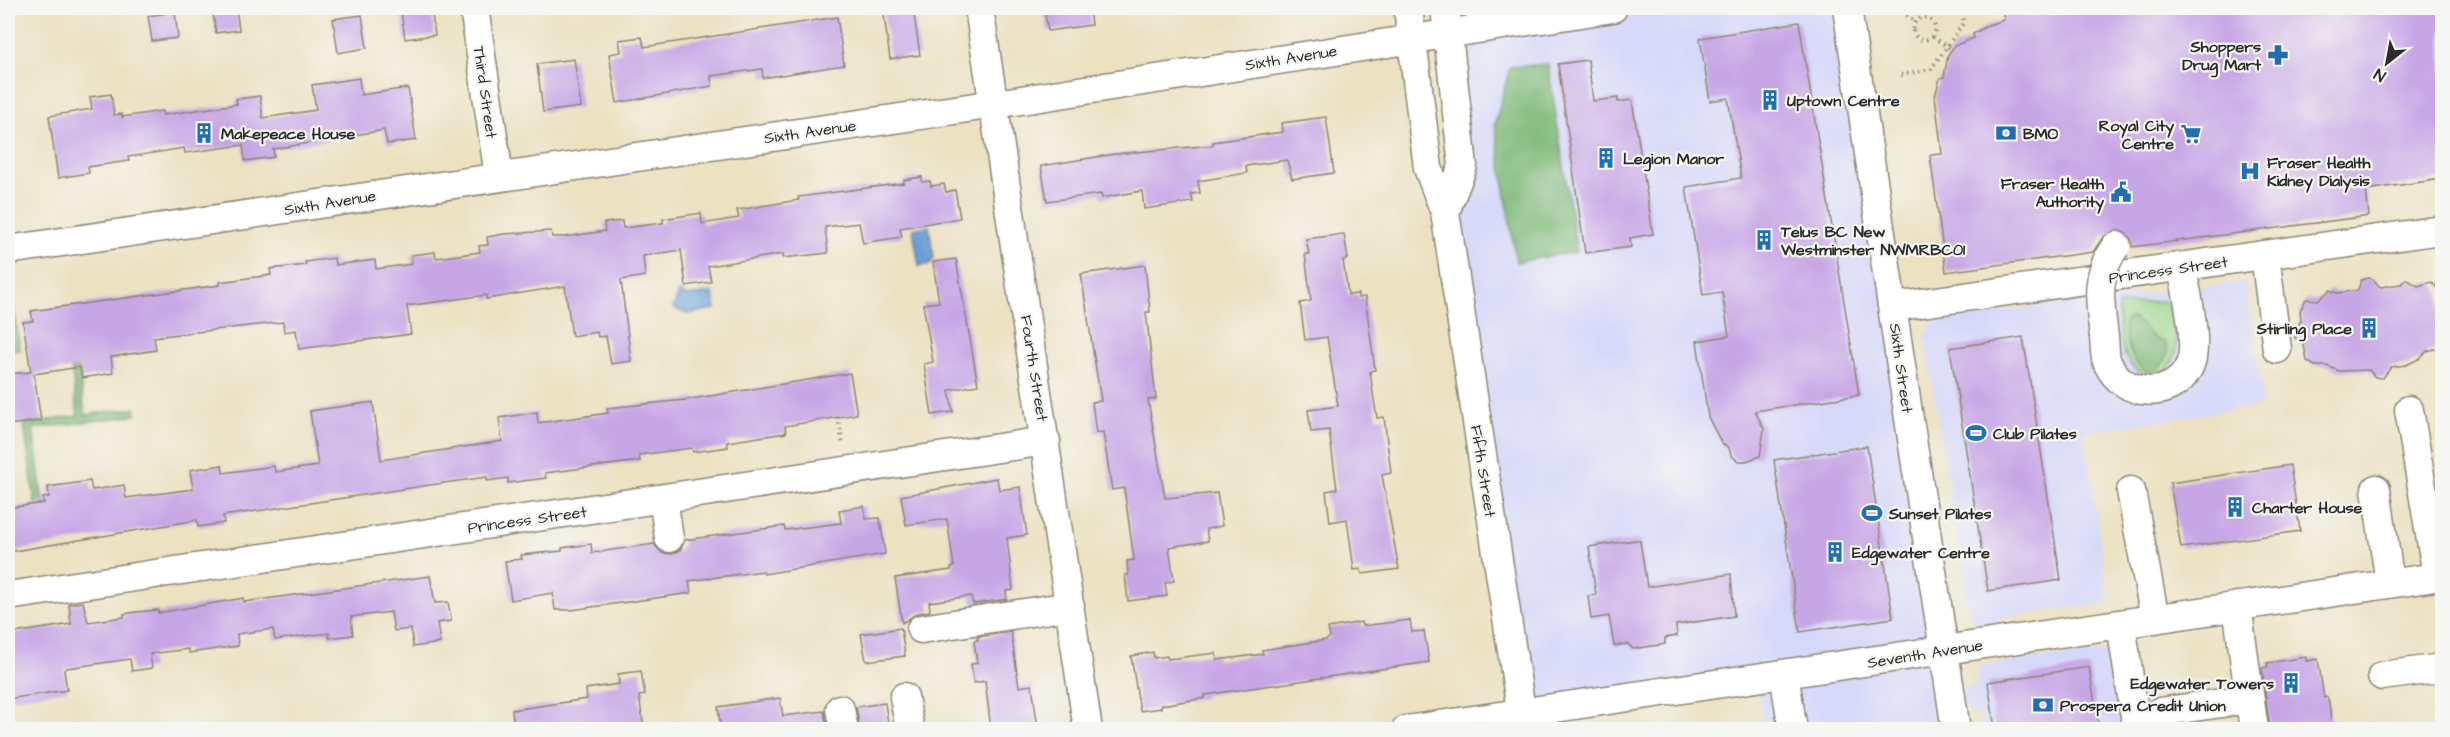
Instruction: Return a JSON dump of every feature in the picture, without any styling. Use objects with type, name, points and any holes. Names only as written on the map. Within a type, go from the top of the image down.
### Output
[{"type":"street","name":"Third Street","points":[[474,8],[500,176]]},
{"type":"street","name":"Fourth Street","points":[[979,8],[1089,729]]},
{"type":"street","name":"Fifth Street","points":[[1408,8],[1428,168],[1445,212],[1523,721]]},
{"type":"street","name":"Sixth Avenue","points":[[8,250],[995,104],[1412,37],[1446,19],[1613,8]]},
{"type":"street","name":"Sixth Street","points":[[1848,8],[1956,729]]},
{"type":"street","points":[[1445,212],[1463,166],[1446,19]]},
{"type":"street","name":"Princess Street","points":[[1893,307],[2442,230]]},
{"type":"street","points":[[2116,246],[2102,270],[2098,289],[2108,363],[2122,382],[2149,392],[2173,386],[2189,367],[2193,345],[2182,267]]},
{"type":"street","points":[[2265,255],[2277,350]]},
{"type":"street","points":[[2409,410],[2434,513],[2440,576]]},
{"type":"street","name":"Princess Street","points":[[8,596],[1046,441]]},
{"type":"street","points":[[2376,489],[2390,583]]},
{"type":"street","points":[[2131,491],[2155,619]]},
{"type":"street","points":[[663,498],[669,537]]},
{"type":"street","name":"Seventh Avenue","points":[[1406,729],[1523,721],[1784,675],[2440,576]]},
{"type":"street","points":[[921,629],[1070,606]]},
{"type":"street","points":[[2237,606],[2254,729]]},
{"type":"street","points":[[2121,624],[2137,729]]},
{"type":"street","points":[[2382,676],[2442,668]]},
{"type":"street","points":[[1784,675],[1793,729]]},
{"type":"street","points":[[904,697],[910,729]]},
{"type":"street","points":[[2161,729],[2159,712],[2250,699]]},
{"type":"path","points":[[1897,8],[1916,22]]},
{"type":"path","points":[[1901,75],[1931,69],[1964,22],[1961,8]]},
{"type":"path","points":[[1922,18],[1932,21],[1935,27],[1933,37],[1926,41],[1915,36],[1913,29],[1916,22],[1922,18]]},
{"type":"path","points":[[1933,37],[1952,50]]},
{"type":"path","points":[[838,417],[844,452]]},
{"type":"shaded area","points":[[1613,8],[1847,8],[1956,729],[1764,729],[1755,679],[1521,712],[1445,212],[1463,166],[1447,31]]},
{"type":"shaded area","points":[[2245,282],[2264,405],[2084,432],[2110,603],[2002,617],[1993,627],[1974,622],[1969,614],[1925,336],[1933,322],[1941,318]]},
{"type":"shaded area","points":[[2116,650],[2128,729],[1985,729],[1982,715],[1974,716],[1964,705],[1962,690],[1979,684],[1978,668],[1983,665]]},
{"type":"green space","points":[[1548,64],[1577,252],[1516,262],[1495,124],[1510,67]]},
{"type":"green space","points":[[8,283],[10,283],[20,350],[11,351],[8,329]]},
{"type":"green space","points":[[2163,301],[2171,309],[2176,355],[2166,372],[2149,377],[2131,366],[2126,357],[2121,337],[2118,305]]},
{"type":"green space","points":[[2134,318],[2155,339],[2165,342],[2168,353],[2160,366],[2152,371],[2145,371],[2138,366],[2128,346],[2124,324],[2128,319]]},
{"type":"green space","points":[[76,349],[85,415],[135,408],[136,415],[33,429],[45,517],[37,518],[24,424],[78,416],[69,350]]},
{"type":"water","points":[[929,226],[934,257],[930,264],[919,266],[913,229]]},
{"type":"water","points":[[679,292],[688,296],[713,292],[716,309],[687,314],[673,308]]},
{"type":"building","points":[[212,8],[236,8],[239,30],[216,33]]},
{"type":"building","points":[[431,8],[435,35],[405,39],[401,12]]},
{"type":"building","points":[[883,8],[913,8],[920,55],[890,59]]},
{"type":"building","points":[[1044,8],[1089,8],[1091,25],[1048,31]]},
{"type":"building","name":"Royal City Centre","points":[[2002,8],[2442,8],[2442,179],[2366,190],[2369,216],[2132,247],[2131,239],[2125,233],[2116,230],[2103,237],[2093,252],[1946,272],[1930,155],[1942,154],[1935,96],[1940,78],[1944,77],[1948,55],[1954,46],[1974,38],[1973,34],[1988,25],[2004,20]]},
{"type":"building","points":[[175,12],[178,38],[152,41],[148,16]]},
{"type":"building","points":[[362,15],[367,48],[338,53],[333,19]]},
{"type":"building","points":[[837,17],[844,65],[763,78],[762,69],[711,76],[712,86],[617,103],[609,54],[621,52],[619,40],[642,37],[644,47]]},
{"type":"building","name":"Telus BC New Westminster NWMRBC01","points":[[1799,22],[1859,395],[1755,411],[1764,429],[1760,456],[1738,461],[1731,455],[1729,448],[1722,444],[1708,417],[1697,341],[1729,336],[1722,292],[1703,295],[1686,187],[1741,178],[1728,98],[1710,101],[1700,38]]},
{"type":"building","points":[[574,59],[581,107],[543,112],[537,64]]},
{"type":"building","name":"Legion Manor","points":[[1588,60],[1593,101],[1618,98],[1618,102],[1632,100],[1653,234],[1630,238],[1631,247],[1585,253],[1558,64]]},
{"type":"building","points":[[359,78],[361,95],[408,88],[416,140],[387,144],[384,130],[273,149],[274,157],[245,161],[243,145],[185,153],[184,148],[128,157],[129,161],[88,167],[89,173],[58,178],[49,116],[92,109],[90,97],[111,94],[114,115],[122,114],[122,117],[162,111],[163,115],[237,104],[236,99],[260,96],[263,118],[316,110],[312,85]]},
{"type":"building","points":[[1326,117],[1334,173],[1292,179],[1287,160],[1246,166],[1247,173],[1198,181],[1200,193],[1191,194],[1193,202],[1144,209],[1142,191],[1102,198],[1101,194],[1047,201],[1041,166],[1115,154],[1213,145],[1213,142],[1283,132],[1282,123]]},
{"type":"building","points":[[922,177],[922,182],[930,181],[931,186],[944,184],[946,192],[955,190],[960,218],[900,228],[902,237],[863,243],[859,223],[825,227],[828,253],[783,258],[783,254],[708,266],[711,282],[686,286],[681,250],[643,256],[645,276],[621,280],[631,361],[611,364],[606,336],[598,337],[597,332],[572,336],[565,286],[486,299],[486,295],[407,306],[411,334],[299,349],[296,330],[284,332],[283,322],[154,337],[156,350],[111,357],[113,373],[82,378],[80,367],[34,374],[41,421],[8,425],[8,374],[31,372],[23,322],[33,321],[31,311],[220,285],[220,282],[271,275],[270,269],[306,265],[305,262],[334,258],[335,265],[375,260],[376,269],[412,264],[411,255],[435,252],[436,258],[480,252],[479,246],[488,245],[487,237],[504,234],[551,231],[552,237],[565,237],[605,231],[604,223],[622,221],[623,228],[663,223],[663,219],[701,213],[702,224],[739,218],[737,210],[799,200],[798,197],[904,183],[904,180]]},
{"type":"building","points":[[1344,234],[1348,259],[1343,260],[1348,295],[1358,294],[1358,298],[1365,297],[1375,370],[1370,371],[1373,394],[1377,418],[1384,417],[1391,473],[1382,475],[1399,569],[1362,574],[1361,569],[1354,570],[1347,519],[1330,522],[1326,491],[1337,489],[1329,430],[1311,432],[1308,410],[1338,406],[1327,337],[1305,340],[1300,303],[1311,301],[1305,254],[1309,254],[1306,239]]},
{"type":"building","points":[[956,259],[978,385],[949,390],[953,412],[932,415],[924,364],[933,362],[923,304],[939,302],[933,262]]},
{"type":"building","points":[[1145,265],[1150,312],[1146,312],[1156,399],[1148,400],[1165,498],[1217,493],[1222,526],[1206,529],[1208,541],[1169,547],[1174,581],[1165,583],[1167,596],[1128,601],[1125,575],[1128,575],[1127,561],[1134,560],[1124,488],[1112,490],[1103,432],[1096,433],[1092,402],[1101,401],[1081,274]]},
{"type":"building","name":"Stirling Place","points":[[2373,279],[2380,287],[2401,284],[2406,279],[2418,286],[2432,282],[2440,291],[2442,347],[2427,351],[2419,359],[2406,365],[2391,367],[2383,378],[2375,377],[2369,370],[2339,371],[2327,366],[2315,366],[2307,361],[2304,345],[2295,338],[2295,331],[2301,320],[2300,311],[2306,299],[2318,300],[2330,290],[2337,293],[2358,290],[2361,280]]},
{"type":"building","points":[[2023,337],[2061,580],[1988,591],[1950,348]]},
{"type":"building","points":[[850,373],[857,414],[785,426],[786,433],[727,442],[728,447],[693,452],[692,448],[639,455],[640,461],[545,473],[546,478],[508,483],[508,478],[487,481],[487,477],[430,485],[223,516],[224,523],[198,527],[197,520],[8,552],[8,508],[44,503],[43,498],[49,497],[48,487],[90,481],[92,490],[124,485],[126,498],[193,489],[190,470],[222,465],[223,473],[274,466],[275,472],[318,466],[310,411],[373,402],[381,460],[502,441],[499,418],[537,412],[538,423],[608,413],[607,408],[685,400]]},
{"type":"building","name":"Edgewater Centre","points":[[1867,446],[1893,618],[1800,632],[1774,460]]},
{"type":"building","name":"Charter House","points":[[2290,465],[2300,531],[2181,548],[2170,483]]},
{"type":"building","points":[[997,478],[999,490],[1020,487],[1027,535],[1007,538],[1013,590],[1006,591],[1007,599],[973,604],[971,596],[929,602],[930,611],[918,613],[902,623],[895,578],[951,570],[954,567],[947,519],[906,525],[901,496]]},
{"type":"building","points":[[864,506],[866,519],[880,518],[885,554],[764,574],[763,571],[689,581],[691,593],[571,610],[555,610],[553,593],[511,600],[505,561],[522,559],[521,555],[562,551],[562,548],[591,544],[592,553],[654,544],[662,553],[672,554],[680,550],[685,540],[784,526],[785,530],[841,523],[839,510]]},
{"type":"building","points":[[1640,541],[1647,587],[1731,574],[1734,616],[1676,625],[1677,636],[1665,638],[1665,644],[1633,649],[1628,644],[1614,646],[1609,616],[1591,619],[1588,596],[1596,595],[1589,547]]},
{"type":"building","points":[[430,576],[435,603],[448,602],[451,621],[437,623],[440,643],[413,647],[411,629],[394,631],[391,612],[351,617],[353,635],[329,638],[329,633],[275,640],[273,629],[237,634],[238,646],[189,653],[188,649],[150,654],[152,668],[132,671],[130,659],[67,668],[64,670],[67,690],[8,699],[8,634],[71,624],[69,604],[83,602],[88,622],[124,617],[124,614],[136,612],[158,610],[158,613],[243,598],[244,602]]},
{"type":"building","points":[[1410,620],[1412,632],[1424,631],[1429,662],[1205,695],[1205,698],[1140,711],[1131,656],[1153,652],[1154,658],[1167,656],[1168,659],[1216,653],[1217,660],[1263,654],[1262,650],[1326,640],[1330,637],[1328,628],[1361,622],[1362,626]]},
{"type":"building","points":[[901,628],[905,656],[866,661],[861,634]]},
{"type":"building","points":[[1011,632],[1019,687],[1032,685],[1038,729],[991,729],[985,681],[974,683],[971,664],[977,663],[974,641],[978,640],[977,637]]},
{"type":"building","name":"Edgewater Towers","points":[[2306,657],[2306,661],[2318,659],[2324,698],[2327,697],[2329,702],[2331,724],[2328,724],[2329,729],[2270,729],[2262,668],[2268,667],[2267,663]]},
{"type":"building","name":"Prospera Credit Union","points":[[2089,667],[2099,729],[1995,729],[1988,682]]},
{"type":"building","points":[[641,671],[645,695],[639,696],[644,729],[514,729],[512,710],[587,699],[586,689],[619,684],[618,674]]},
{"type":"building","points":[[780,698],[783,716],[824,711],[827,729],[721,729],[718,707]]},
{"type":"building","points":[[885,703],[889,729],[860,729],[856,707]]},
{"type":"place","name":"Shoppers Drug Mart","points":[[2278,55]]},
{"type":"place","name":"Uptown Centre","points":[[1770,100]]},
{"type":"place","name":"Makepeace House","points":[[204,133]]},
{"type":"place","name":"BMO","points":[[2006,133]]},
{"type":"place","name":"Royal City Centre","points":[[2191,134]]},
{"type":"place","name":"Legion Manor","points":[[1606,158]]},
{"type":"place","name":"Fraser Health Kidney Dialysis","points":[[2250,171]]},
{"type":"place","name":"Fraser Health Authority","points":[[2121,192]]},
{"type":"place","name":"Telus BC New Westminster NWMRBC01","points":[[1764,240]]},
{"type":"place","name":"Stirling Place","points":[[2369,328]]},
{"type":"place","name":"Club Pilates","points":[[1976,433]]},
{"type":"place","name":"Charter House","points":[[2235,507]]},
{"type":"place","name":"Sunset Pilates","points":[[1872,513]]},
{"type":"place","name":"Edgewater Centre","points":[[1835,552]]},
{"type":"place","name":"Edgewater Towers","points":[[2291,683]]},
{"type":"place","name":"Prospera Credit Union","points":[[2043,705]]}]
